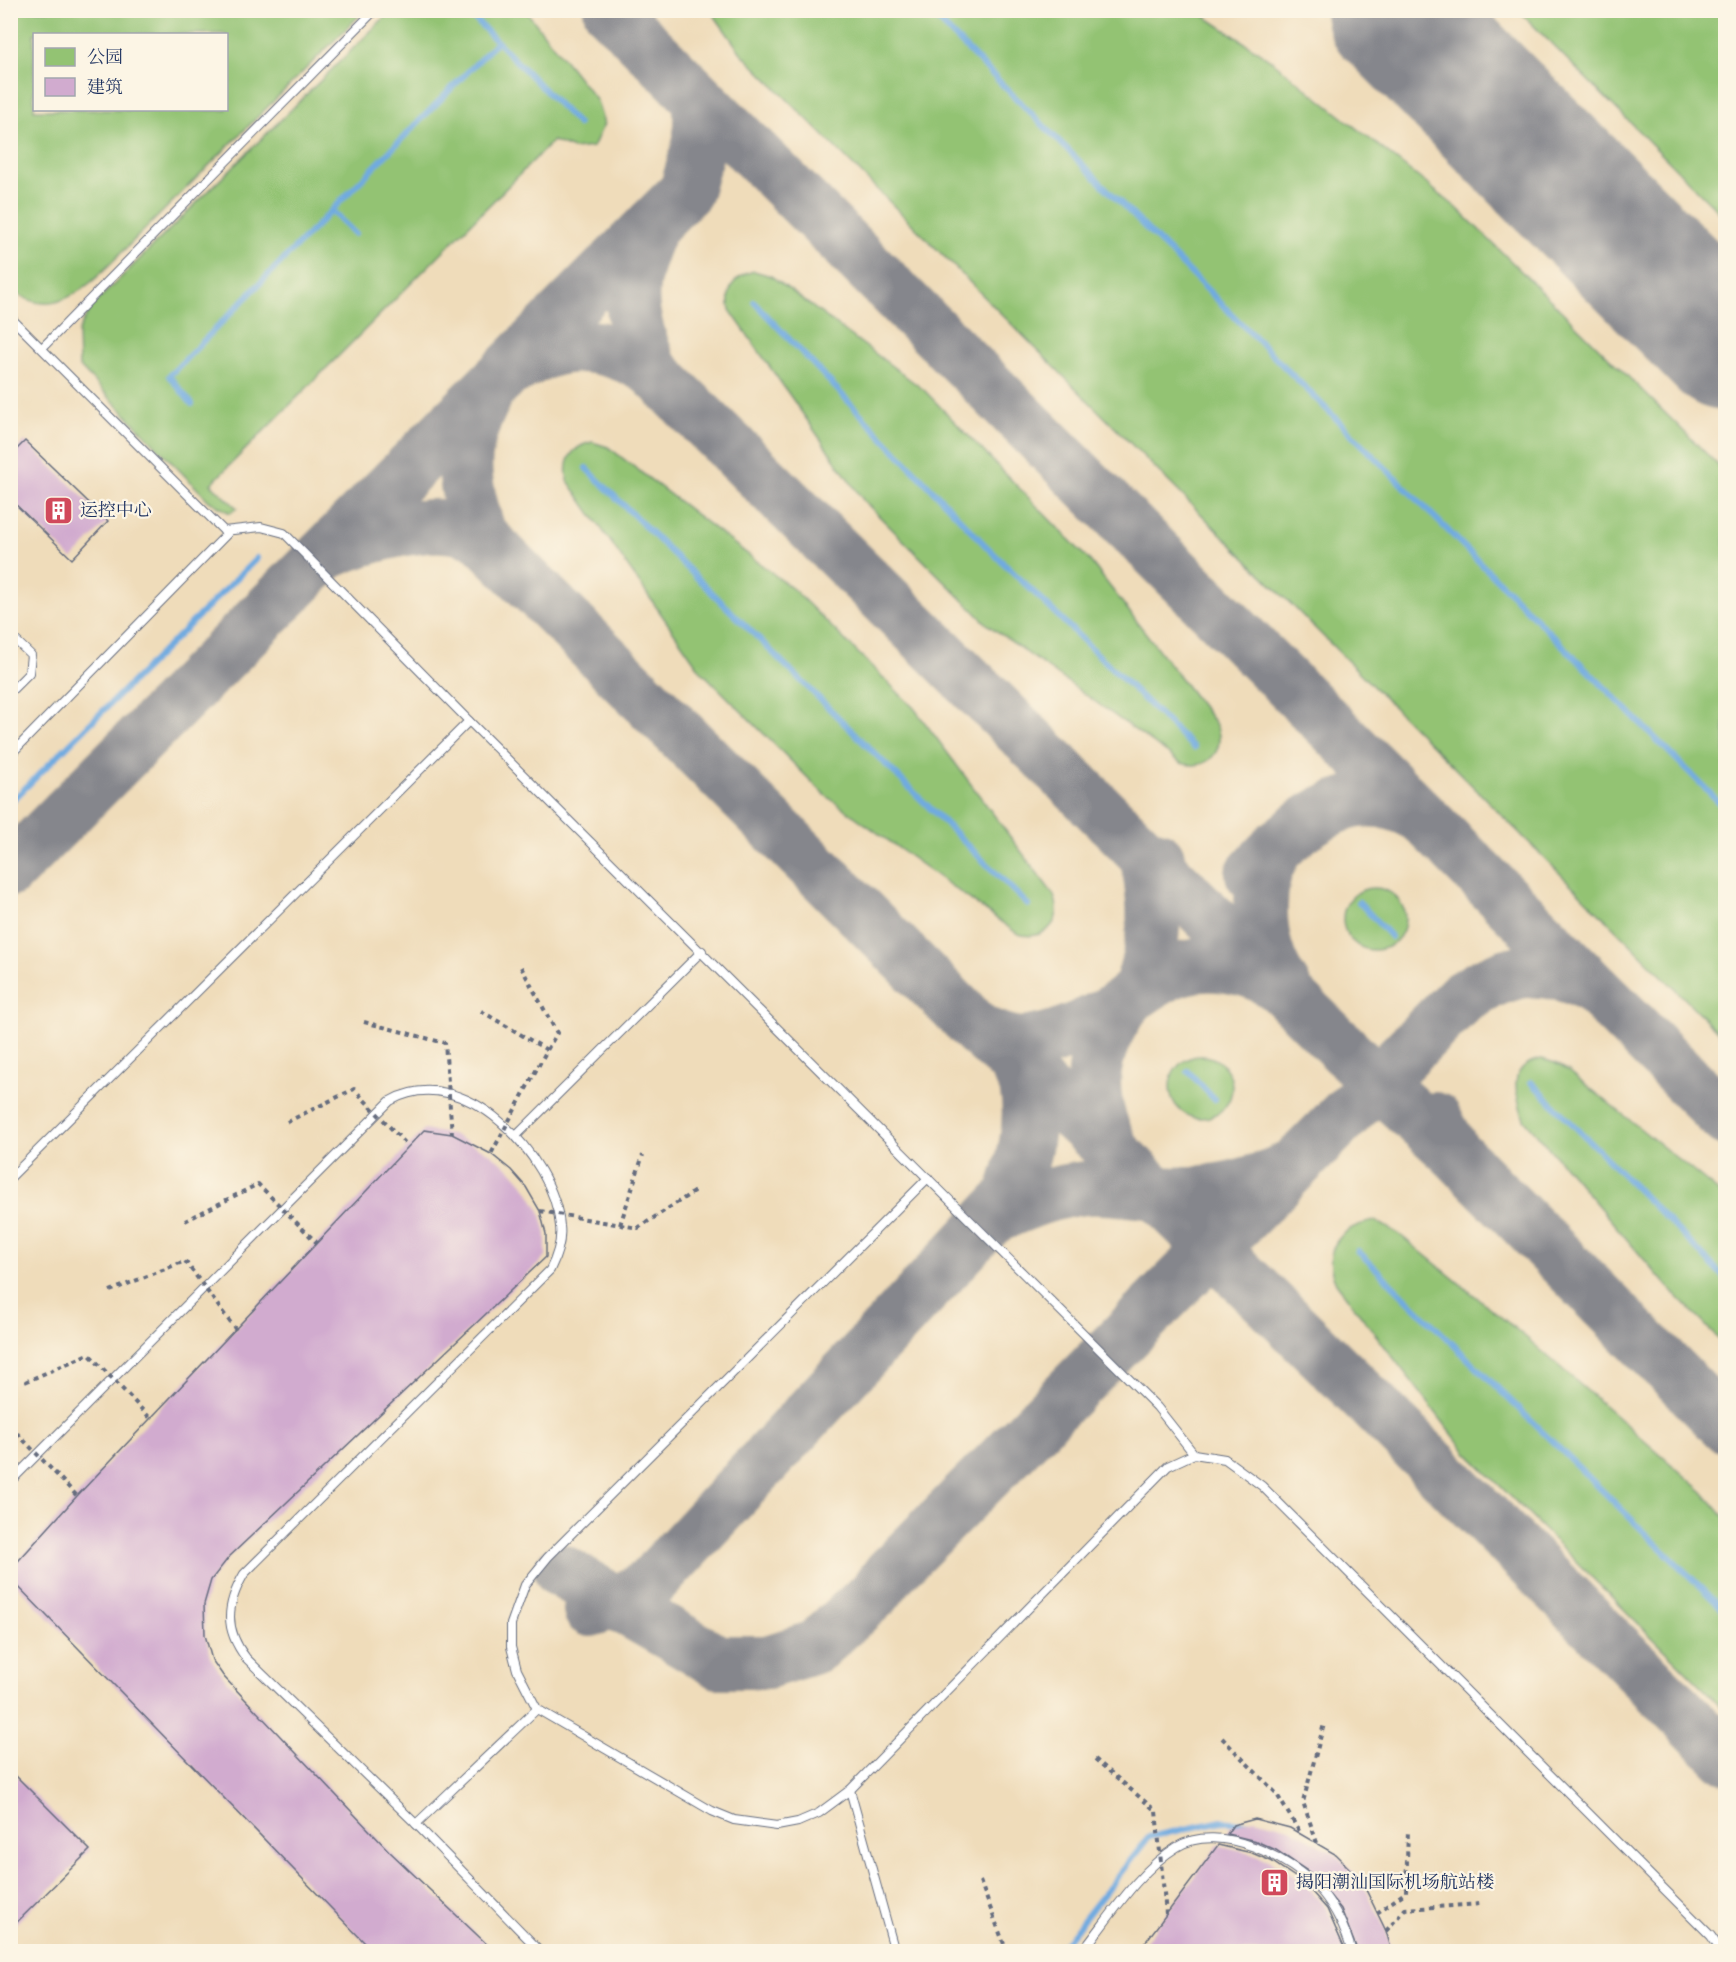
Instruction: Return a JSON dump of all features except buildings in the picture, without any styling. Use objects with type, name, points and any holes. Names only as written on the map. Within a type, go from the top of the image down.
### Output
[{"type":"lane","points":[[43,347],[375,10]]},
{"type":"lane","points":[[10,317],[43,347],[227,534],[10,755]]},
{"type":"lane","points":[[224,531],[261,527],[284,533],[468,721],[702,951],[1157,1407],[1194,1454]]},
{"type":"lane","points":[[10,635],[31,655],[29,674],[10,692]]},
{"type":"lane","points":[[10,1178],[468,721]]},
{"type":"lane","points":[[516,1137],[702,951]]},
{"type":"lane","points":[[10,1482],[390,1101],[405,1092],[422,1089],[437,1090],[486,1110],[516,1137],[540,1170],[553,1196],[561,1226],[559,1252],[550,1270],[244,1574],[232,1595],[230,1618],[234,1644],[246,1658],[416,1824],[542,1952]]},
{"type":"lane","points":[[928,1178],[548,1557],[525,1585],[511,1624],[511,1647],[517,1670],[537,1709],[712,1811],[734,1820],[777,1826],[798,1822],[819,1813],[850,1790],[1168,1466],[1194,1454],[1225,1459],[1262,1486],[1711,1936],[1722,1952]]},
{"type":"lane","points":[[416,1824],[537,1709]]},
{"type":"lane","points":[[850,1790],[895,1952]]},
{"type":"lane","points":[[1082,1952],[1145,1875],[1178,1846],[1209,1836],[1254,1846],[1288,1864],[1320,1890],[1342,1920],[1352,1952]]},
{"type":"path","points":[[491,1154],[557,1033],[521,967]]},
{"type":"path","points":[[481,1011],[547,1050]]},
{"type":"path","points":[[364,1022],[445,1043],[452,1134]]},
{"type":"path","points":[[287,1122],[354,1089],[408,1146]]},
{"type":"path","points":[[620,1225],[643,1155]]},
{"type":"path","points":[[185,1221],[258,1184],[316,1243]]},
{"type":"path","points":[[540,1211],[638,1228],[695,1191]]},
{"type":"path","points":[[110,1291],[185,1261],[236,1330]]},
{"type":"path","points":[[25,1382],[89,1354],[152,1419]]},
{"type":"path","points":[[10,1430],[13,1429],[77,1496]]},
{"type":"path","points":[[1317,1844],[1303,1802],[1324,1724]]},
{"type":"path","points":[[1222,1738],[1276,1792],[1300,1834]]},
{"type":"path","points":[[1095,1759],[1156,1810],[1166,1914]]},
{"type":"path","points":[[1377,1913],[1406,1893],[1408,1830]]},
{"type":"path","points":[[980,1881],[1007,1952]]},
{"type":"path","points":[[1386,1931],[1406,1909],[1481,1904]]},
{"type":"green space","points":[[11,10],[364,11],[95,279],[75,294],[54,302],[34,302],[11,289]]},
{"type":"green space","points":[[392,10],[526,11],[597,101],[604,124],[593,147],[573,149],[553,141],[211,484],[237,508],[230,513],[209,501],[79,366],[78,332],[91,307]]},
{"type":"green space","points":[[711,11],[1197,11],[1268,58],[1457,208],[1725,472],[1725,1039],[741,53]]},
{"type":"green space","points":[[1519,11],[1725,11],[1725,218]]},
{"type":"green space","points":[[754,271],[771,276],[924,390],[1091,562],[1215,723],[1219,741],[1213,756],[1200,764],[1181,763],[988,625],[863,500],[730,310],[730,290],[736,280]]},
{"type":"green space","points":[[592,442],[608,447],[793,589],[914,708],[1053,894],[1057,912],[1050,927],[1037,935],[1018,934],[825,795],[701,671],[568,481],[567,467],[570,456],[579,447]]},
{"type":"green space","points":[[1374,888],[1386,890],[1396,897],[1403,907],[1405,919],[1403,931],[1396,941],[1386,948],[1374,950],[1362,948],[1352,941],[1345,931],[1343,919],[1345,907],[1352,897],[1362,890]]},
{"type":"green space","points":[[1201,1056],[1213,1058],[1223,1065],[1230,1075],[1232,1087],[1230,1099],[1223,1109],[1213,1116],[1201,1118],[1189,1116],[1179,1109],[1172,1099],[1170,1087],[1172,1075],[1179,1065],[1189,1058]]},
{"type":"green space","points":[[1542,1059],[1569,1071],[1725,1197],[1725,1345],[1666,1285],[1524,1119],[1516,1091],[1518,1074],[1531,1062]]},
{"type":"green space","points":[[1376,1221],[1399,1234],[1528,1339],[1703,1492],[1725,1518],[1725,1710],[1466,1452],[1336,1283],[1331,1260],[1337,1241],[1353,1228]]},
{"type":"waterway","points":[[466,10],[578,124]]},
{"type":"waterway","points":[[928,10],[1726,809]]},
{"type":"waterway","points":[[192,404],[169,376],[497,42]]},
{"type":"waterway","points":[[332,211],[355,234]]},
{"type":"waterway","points":[[754,302],[985,545],[1194,748]]},
{"type":"waterway","points":[[586,468],[1028,905]]},
{"type":"waterway","points":[[10,803],[257,558]]},
{"type":"waterway","points":[[1359,902],[1391,937]]},
{"type":"waterway","points":[[1188,1071],[1214,1099]]},
{"type":"waterway","points":[[1531,1082],[1726,1279]]},
{"type":"waterway","points":[[1358,1251],[1726,1612]]},
{"type":"waterway","points":[[1058,1952],[1149,1837],[1222,1821],[1249,1824]]},
{"type":"taxiway","points":[[610,10],[1726,1119]]},
{"type":"taxiway","points":[[1355,10],[1436,73],[1564,182]]},
{"type":"taxiway","points":[[10,870],[686,191],[700,141],[700,100]]},
{"type":"taxiway","points":[[652,225],[637,264],[632,297],[637,329],[651,369],[1378,1083],[1454,1152]]},
{"type":"taxiway","points":[[516,367],[533,357],[550,351],[584,346],[617,353],[651,369]]},
{"type":"taxiway","points":[[486,395],[470,432],[465,464],[469,497],[480,535],[979,1031],[1115,1153]]},
{"type":"taxiway","points":[[331,551],[374,536],[425,526],[456,528],[480,535]]},
{"type":"taxiway","points":[[1252,874],[1286,839],[1305,824],[1325,812],[1346,804],[1369,801],[1392,804],[1417,814]]},
{"type":"taxiway","points":[[1277,846],[1264,877],[1261,919],[1270,961],[1284,986]]},
{"type":"taxiway","points":[[1139,991],[1149,956],[1153,923],[1152,891],[1146,855],[1158,858]]},
{"type":"taxiway","points":[[1139,991],[1180,969],[1208,965],[1222,965],[1250,971],[1274,983]]},
{"type":"taxiway","points":[[561,1571],[719,1662],[767,1662],[815,1647],[875,1593],[890,1573],[1462,997],[1494,980],[1522,972],[1552,972],[1586,983]]},
{"type":"taxiway","points":[[979,1031],[1014,1043],[1041,1041],[1091,1023],[1129,999]]},
{"type":"taxiway","points":[[1124,1004],[1103,1041],[1094,1077],[1098,1114],[1115,1153],[1368,1400],[1726,1757]]},
{"type":"taxiway","points":[[590,1610],[624,1599],[649,1585],[1012,1196],[1023,1156],[1029,1114],[1026,1086],[1013,1061]]},
{"type":"taxiway","points":[[1435,1119],[1454,1152],[1726,1426]]},
{"type":"taxiway","points":[[992,1218],[1038,1199],[1075,1189],[1105,1188],[1173,1194],[1207,1192],[1257,1181],[1289,1168]]},
{"type":"runway","points":[[1392,10],[1726,344]]},
{"type":"place","name":"运控中心","points":[[59,510]]},
{"type":"place","name":"揭阳潮汕国际机场航站楼","points":[[1275,1882]]}]
